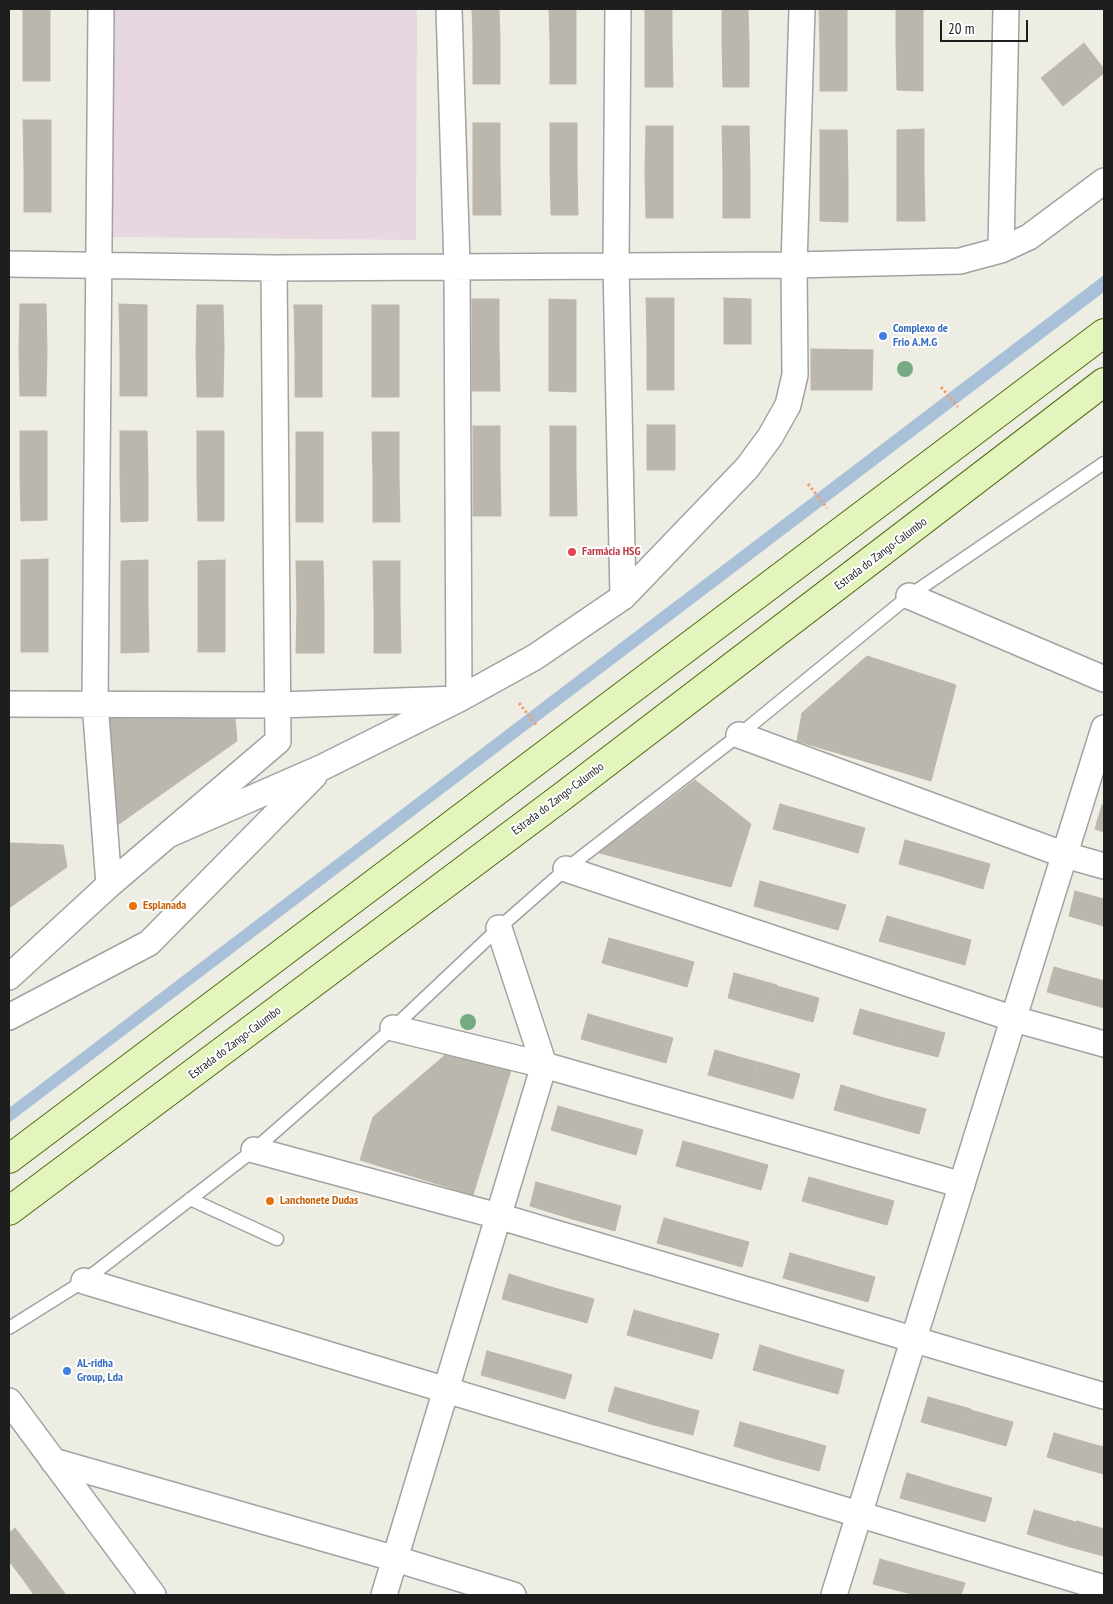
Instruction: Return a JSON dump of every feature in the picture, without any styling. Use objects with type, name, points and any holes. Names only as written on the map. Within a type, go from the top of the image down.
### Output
[{"type":"main road","points":[[9,1159],[1104,333]]},
{"type":"main road","name":"Estrada do Zango-Calumbo","points":[[9,1211],[524,825],[1104,382]]},
{"type":"street","points":[[101,9],[95,703],[109,885]]},
{"type":"street","points":[[449,9],[457,266],[459,699]]},
{"type":"street","points":[[618,9],[616,265],[622,597]]},
{"type":"street","points":[[170,834],[323,767],[459,699],[535,657],[622,597],[747,468],[770,437],[788,405],[795,375],[794,265],[802,9]]},
{"type":"street","points":[[1002,250],[1006,9]]},
{"type":"street","points":[[9,264],[274,268],[794,265],[960,261],[1002,250],[1029,237],[1104,181]]},
{"type":"street","points":[[9,977],[109,885],[278,741],[274,268]]},
{"type":"street","points":[[909,596],[1104,679]]},
{"type":"street","points":[[9,704],[278,705],[459,699]]},
{"type":"street","points":[[834,1595],[1104,728]]},
{"type":"street","points":[[740,735],[1065,855],[1104,866]]},
{"type":"street","points":[[9,1016],[149,943],[323,767]]},
{"type":"street","points":[[566,869],[1014,1019],[1104,1044]]},
{"type":"street","points":[[384,1595],[544,1065],[499,928]]},
{"type":"street","points":[[393,1028],[544,1065],[962,1185]]},
{"type":"street","points":[[254,1150],[498,1216],[1104,1396]]},
{"type":"street","points":[[84,1281],[1104,1588]]},
{"type":"street","points":[[9,1401],[153,1595]]},
{"type":"street","points":[[53,1461],[396,1559],[513,1595]]},
{"type":"lane","points":[[9,1328],[84,1281],[254,1150],[393,1028],[499,928],[566,869],[740,735],[909,596],[1104,463]]},
{"type":"lane","points":[[190,1199],[277,1239]]},
{"type":"path","points":[[941,387],[961,411]]},
{"type":"path","points":[[808,484],[830,512]]},
{"type":"path","points":[[520,703],[541,730]]},
{"type":"shaded area","points":[[111,9],[417,9],[416,240],[110,237]]},
{"type":"water","points":[[1104,275],[1104,292],[9,1123],[9,1108]]},
{"type":"building","points":[[23,9],[50,9],[50,36],[23,36]]},
{"type":"building","points":[[472,9],[499,9],[500,39],[473,39]]},
{"type":"building","points":[[549,9],[576,9],[576,39],[550,39]]},
{"type":"building","points":[[645,9],[672,9],[672,42],[645,42]]},
{"type":"building","points":[[722,9],[748,9],[749,42],[722,42]]},
{"type":"building","points":[[819,9],[847,9],[847,45],[820,45]]},
{"type":"building","points":[[896,9],[923,9],[923,46],[896,46]]},
{"type":"building","points":[[23,36],[50,36],[50,81],[23,81]]},
{"type":"building","points":[[473,39],[500,39],[500,84],[473,84]]},
{"type":"building","points":[[550,39],[576,39],[576,84],[550,84]]},
{"type":"building","points":[[645,42],[672,42],[673,87],[645,87]]},
{"type":"building","points":[[722,42],[749,42],[749,87],[723,87]]},
{"type":"building","points":[[1084,43],[1104,69],[1104,73],[1063,106],[1041,78]]},
{"type":"building","points":[[820,45],[847,45],[847,91],[820,91]]},
{"type":"building","points":[[896,46],[923,46],[923,91],[897,90]]},
{"type":"building","points":[[23,120],[51,120],[51,166],[24,166]]},
{"type":"building","points":[[473,123],[500,123],[500,170],[473,169]]},
{"type":"building","points":[[550,123],[577,123],[577,169],[550,169]]},
{"type":"building","points":[[646,126],[673,126],[673,172],[645,172]]},
{"type":"building","points":[[722,126],[749,126],[750,172],[723,172]]},
{"type":"building","points":[[924,129],[924,175],[897,176],[897,130]]},
{"type":"building","points":[[820,130],[847,130],[848,176],[820,176]]},
{"type":"building","points":[[24,166],[51,166],[51,212],[24,212]]},
{"type":"building","points":[[473,169],[500,170],[501,215],[473,215]]},
{"type":"building","points":[[550,169],[577,169],[578,215],[551,215]]},
{"type":"building","points":[[645,172],[673,172],[673,218],[646,218]]},
{"type":"building","points":[[723,172],[750,172],[750,218],[723,218]]},
{"type":"building","points":[[924,175],[925,221],[897,221],[897,176]]},
{"type":"building","points":[[820,176],[848,176],[848,222],[820,221]]},
{"type":"building","points":[[646,298],[674,298],[674,344],[647,344]]},
{"type":"building","points":[[724,298],[751,299],[751,344],[724,344]]},
{"type":"building","points":[[472,299],[499,299],[499,345],[472,345]]},
{"type":"building","points":[[549,299],[576,300],[576,345],[549,345]]},
{"type":"building","points":[[20,304],[46,304],[47,350],[19,350]]},
{"type":"building","points":[[119,304],[147,305],[147,350],[120,350]]},
{"type":"building","points":[[197,305],[223,305],[224,350],[196,351]]},
{"type":"building","points":[[294,305],[322,305],[322,351],[295,351]]},
{"type":"building","points":[[372,305],[399,305],[399,351],[372,351]]},
{"type":"building","points":[[647,344],[674,344],[674,390],[647,390]]},
{"type":"building","points":[[472,345],[499,345],[500,391],[472,391]]},
{"type":"building","points":[[549,345],[576,345],[576,392],[549,391]]},
{"type":"building","points":[[811,349],[873,350],[872,390],[811,390]]},
{"type":"building","points":[[19,350],[47,350],[46,396],[20,396]]},
{"type":"building","points":[[120,350],[147,350],[147,396],[120,396]]},
{"type":"building","points":[[224,350],[223,397],[197,397],[196,351]]},
{"type":"building","points":[[295,351],[322,351],[322,397],[295,397]]},
{"type":"building","points":[[372,351],[399,351],[399,397],[372,397]]},
{"type":"building","points":[[647,425],[675,425],[675,470],[647,470]]},
{"type":"building","points":[[473,426],[500,426],[500,471],[473,471]]},
{"type":"building","points":[[550,426],[576,426],[576,471],[550,472]]},
{"type":"building","points":[[20,431],[47,431],[47,476],[20,476]]},
{"type":"building","points":[[120,431],[147,431],[148,476],[120,476]]},
{"type":"building","points":[[197,431],[224,431],[224,477],[197,477]]},
{"type":"building","points":[[296,432],[323,432],[323,477],[296,476]]},
{"type":"building","points":[[372,432],[399,432],[399,477],[373,477]]},
{"type":"building","points":[[473,471],[500,471],[501,516],[473,516]]},
{"type":"building","points":[[576,471],[577,516],[550,516],[550,472]]},
{"type":"building","points":[[20,476],[47,476],[47,520],[21,521]]},
{"type":"building","points":[[120,476],[148,476],[148,521],[121,522]]},
{"type":"building","points":[[296,476],[323,477],[323,522],[296,522]]},
{"type":"building","points":[[197,477],[224,477],[224,521],[198,521]]},
{"type":"building","points":[[373,477],[399,477],[400,522],[373,522]]},
{"type":"building","points":[[48,559],[48,605],[21,606],[21,560]]},
{"type":"building","points":[[148,560],[148,607],[121,607],[121,561]]},
{"type":"building","points":[[225,560],[225,606],[198,607],[198,561]]},
{"type":"building","points":[[296,561],[323,561],[324,607],[297,607]]},
{"type":"building","points":[[373,561],[400,561],[400,607],[374,607]]},
{"type":"building","points":[[48,605],[48,652],[21,652],[21,606]]},
{"type":"building","points":[[225,606],[225,652],[198,652],[198,607]]},
{"type":"building","points":[[121,607],[148,607],[149,652],[121,653]]},
{"type":"building","points":[[297,607],[324,607],[324,653],[296,653]]},
{"type":"building","points":[[374,607],[400,607],[401,653],[374,653]]},
{"type":"building","points":[[867,656],[956,685],[931,781],[797,741],[802,713]]},
{"type":"building","points":[[106,714],[235,717],[237,741],[109,831]]},
{"type":"building","points":[[695,780],[751,824],[731,887],[599,853]]},
{"type":"building","points":[[780,804],[822,816],[816,841],[773,829]]},
{"type":"building","points":[[1102,805],[1104,805],[1104,832],[1095,829]]},
{"type":"building","points":[[822,816],[865,828],[858,853],[816,841]]},
{"type":"building","points":[[905,840],[948,852],[941,876],[899,864]]},
{"type":"building","points":[[9,843],[63,845],[67,867],[9,908]]},
{"type":"building","points":[[948,852],[990,864],[983,889],[941,876]]},
{"type":"building","points":[[760,881],[803,893],[796,918],[754,906]]},
{"type":"building","points":[[1075,891],[1104,899],[1104,926],[1069,916]]},
{"type":"building","points":[[803,893],[846,905],[838,930],[796,918]]},
{"type":"building","points":[[887,916],[929,928],[922,953],[879,941]]},
{"type":"building","points":[[929,928],[971,940],[965,965],[922,953]]},
{"type":"building","points":[[609,938],[652,950],[645,975],[602,963]]},
{"type":"building","points":[[652,950],[694,962],[687,987],[645,975]]},
{"type":"building","points":[[1054,967],[1097,979],[1090,1004],[1047,992]]},
{"type":"building","points":[[734,973],[777,985],[770,1010],[728,998]]},
{"type":"building","points":[[1097,979],[1104,981],[1104,1008],[1090,1004]]},
{"type":"building","points":[[777,986],[819,998],[813,1022],[770,1010]]},
{"type":"building","points":[[860,1009],[902,1021],[896,1046],[853,1034]]},
{"type":"building","points":[[588,1014],[630,1026],[623,1051],[581,1039]]},
{"type":"building","points":[[903,1021],[945,1033],[938,1057],[896,1046]]},
{"type":"building","points":[[630,1026],[673,1038],[666,1063],[623,1051]]},
{"type":"building","points":[[451,1050],[511,1070],[473,1195],[360,1160],[373,1117]]},
{"type":"building","points":[[715,1050],[757,1062],[751,1087],[708,1075]]},
{"type":"building","points":[[758,1062],[800,1074],[793,1099],[751,1087]]},
{"type":"building","points":[[841,1085],[884,1098],[877,1122],[834,1110]]},
{"type":"building","points":[[884,1098],[926,1109],[919,1134],[877,1122]]},
{"type":"building","points":[[558,1106],[600,1118],[594,1143],[551,1130]]},
{"type":"building","points":[[600,1118],[643,1130],[636,1155],[594,1143]]},
{"type":"building","points":[[683,1141],[726,1153],[719,1178],[676,1166]]},
{"type":"building","points":[[726,1153],[768,1165],[761,1190],[719,1178]]},
{"type":"building","points":[[809,1177],[851,1189],[844,1213],[802,1201]]},
{"type":"building","points":[[536,1182],[579,1194],[572,1219],[530,1206]]},
{"type":"building","points":[[851,1189],[894,1201],[887,1225],[844,1213]]},
{"type":"building","points":[[579,1194],[621,1206],[615,1231],[572,1219]]},
{"type":"building","points":[[664,1218],[706,1230],[700,1255],[657,1243]]},
{"type":"building","points":[[706,1230],[749,1242],[742,1267],[700,1255]]},
{"type":"building","points":[[790,1253],[832,1265],[825,1290],[783,1278]]},
{"type":"building","points":[[832,1265],[875,1277],[868,1302],[825,1290]]},
{"type":"building","points":[[509,1274],[551,1287],[544,1311],[502,1299]]},
{"type":"building","points":[[551,1287],[594,1299],[587,1323],[544,1311]]},
{"type":"building","points":[[634,1310],[676,1322],[670,1347],[627,1335]]},
{"type":"building","points":[[677,1322],[719,1334],[712,1359],[670,1347]]},
{"type":"building","points":[[760,1345],[802,1358],[795,1382],[753,1370]]},
{"type":"building","points":[[487,1351],[530,1363],[523,1387],[481,1375]]},
{"type":"building","points":[[802,1358],[844,1370],[838,1394],[795,1382]]},
{"type":"building","points":[[530,1363],[572,1375],[565,1399],[523,1387]]},
{"type":"building","points":[[615,1387],[657,1399],[650,1424],[608,1411]]},
{"type":"building","points":[[928,1397],[971,1409],[964,1434],[921,1422]]},
{"type":"building","points":[[657,1399],[699,1411],[693,1435],[650,1424]]},
{"type":"building","points":[[971,1410],[1013,1422],[1006,1446],[964,1434]]},
{"type":"building","points":[[740,1422],[783,1434],[776,1459],[734,1446]]},
{"type":"building","points":[[1054,1433],[1096,1445],[1089,1470],[1047,1457]]},
{"type":"building","points":[[783,1434],[826,1446],[819,1471],[776,1459]]},
{"type":"building","points":[[1096,1445],[1104,1447],[1104,1474],[1089,1470]]},
{"type":"building","points":[[907,1473],[949,1486],[943,1510],[900,1498]]},
{"type":"building","points":[[949,1486],[992,1498],[985,1522],[943,1510]]},
{"type":"building","points":[[1034,1510],[1076,1522],[1070,1547],[1027,1534]]},
{"type":"building","points":[[1077,1521],[1104,1529],[1104,1556],[1070,1547]]},
{"type":"building","points":[[15,1528],[42,1563],[22,1578],[9,1561],[9,1533]]},
{"type":"building","points":[[880,1559],[922,1571],[915,1595],[873,1584]]},
{"type":"building","points":[[42,1563],[66,1595],[34,1595],[22,1578]]},
{"type":"building","points":[[922,1571],[965,1583],[961,1595],[915,1595]]},
{"type":"place","name":"Complexo de Frio A.M.G","points":[[883,336]]},
{"type":"place","name":"Farmácia HSG","points":[[572,552]]},
{"type":"place","name":"Esplanada","points":[[133,906]]},
{"type":"place","name":"Lanchonete Dudas","points":[[270,1201]]},
{"type":"place","name":"AL-ridha Group, Lda","points":[[67,1371]]}]
